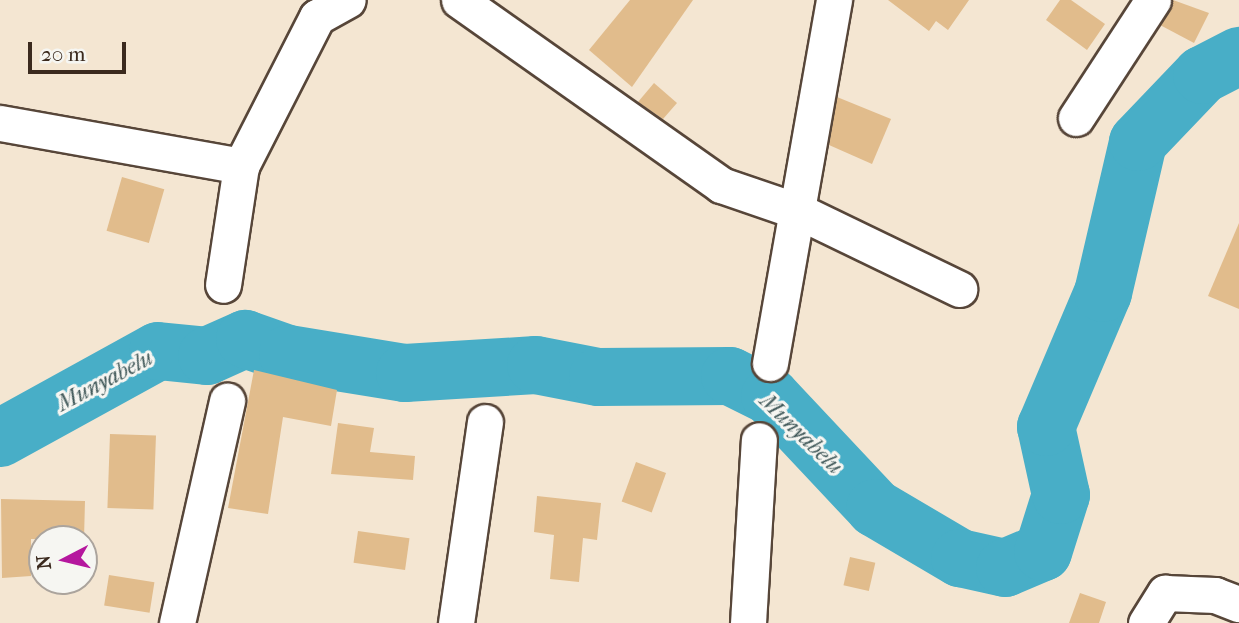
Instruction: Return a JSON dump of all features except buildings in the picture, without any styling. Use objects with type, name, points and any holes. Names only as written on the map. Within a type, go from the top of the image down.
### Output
[{"type":"street","points":[[223,285],[241,166],[317,17],[348,0]]},
{"type":"street","points":[[459,0],[721,185],[800,212],[959,289]]},
{"type":"street","points":[[770,363],[800,212],[834,0]]},
{"type":"street","points":[[1076,118],[1153,0]]},
{"type":"street","points":[[0,124],[241,166]]},
{"type":"street","points":[[177,623],[227,401]]},
{"type":"street","points":[[456,623],[485,422]]},
{"type":"street","points":[[748,623],[759,440]]},
{"type":"street","points":[[1146,623],[1164,593],[1215,595],[1239,604]]},
{"type":"waterway","name":"Munyabelu","points":[[0,438],[158,351],[207,356],[245,339],[288,354],[405,373],[536,365],[598,377],[730,376],[770,396],[875,508],[960,558],[1005,568],[1043,552],[1061,495],[1046,427],[1103,293],[1138,142],[1202,75],[1239,56]]}]
